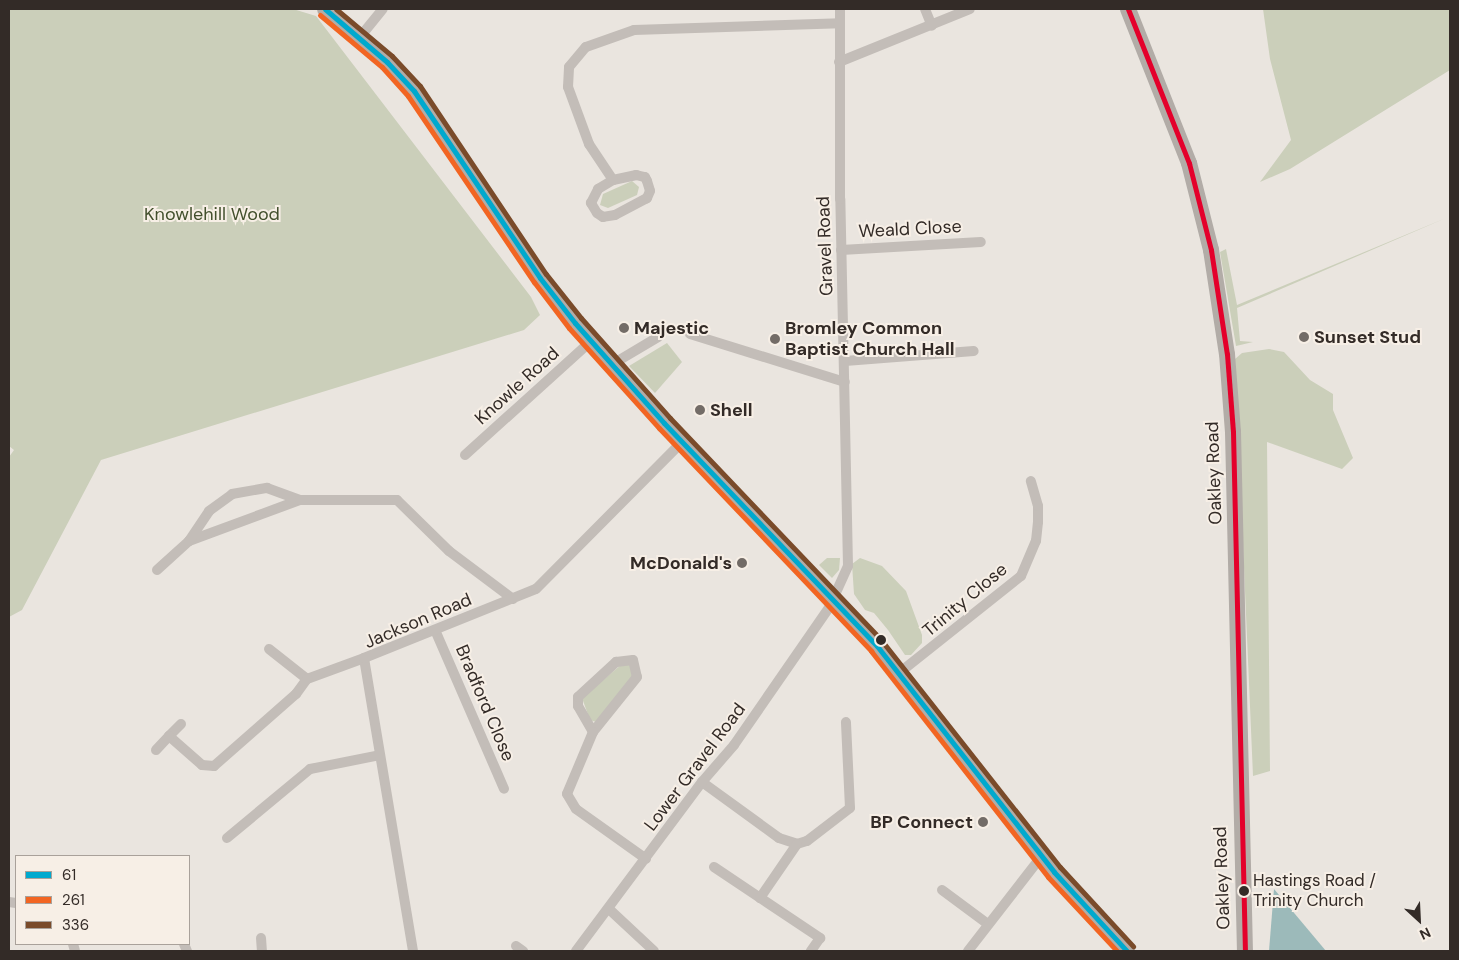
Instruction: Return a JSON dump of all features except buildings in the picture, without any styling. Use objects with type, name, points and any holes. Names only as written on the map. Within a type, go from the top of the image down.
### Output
[{"type":"main road","points":[[325,9],[360,37],[414,91],[540,278],[591,341],[682,442],[835,593],[1042,857],[1127,951]]},
{"type":"main road","name":"Oakley Road","points":[[1128,9],[1189,163],[1211,250],[1227,354],[1233,432],[1245,951]]},
{"type":"street","points":[[360,37],[383,9]]},
{"type":"street","name":"Gravel Road","points":[[835,593],[848,566],[845,361],[841,250],[840,9]]},
{"type":"street","points":[[925,9],[932,26]]},
{"type":"street","points":[[839,62],[932,26],[970,9]]},
{"type":"street","points":[[613,180],[589,144],[568,87],[569,68],[586,47],[634,30],[840,23]]},
{"type":"street","points":[[625,176],[645,177],[650,191],[641,203],[603,217],[593,208],[593,195],[613,180],[625,176]]},
{"type":"street","name":"Weald Close","points":[[841,250],[981,242]]},
{"type":"street","points":[[690,334],[845,382]]},
{"type":"street","points":[[611,365],[658,337]]},
{"type":"street","name":"Knowle Road","points":[[465,455],[591,341]]},
{"type":"street","points":[[845,361],[974,351]]},
{"type":"street","name":"Jackson Road","points":[[413,951],[364,658],[536,589],[682,442]]},
{"type":"street","name":"Trinity Close","points":[[899,673],[1021,576],[1036,541],[1038,522],[1038,506],[1031,481]]},
{"type":"street","points":[[157,570],[189,541],[209,511],[232,494],[266,488],[300,500],[397,500],[449,551],[513,599]]},
{"type":"street","points":[[189,541],[300,500]]},
{"type":"street","name":"Lower Gravel Road","points":[[576,951],[610,910],[702,782],[734,746],[835,593]]},
{"type":"street","name":"Bradford Close","points":[[435,630],[504,789]]},
{"type":"street","points":[[269,649],[307,679]]},
{"type":"street","points":[[169,736],[202,765],[214,766],[296,694],[307,679],[364,658]]},
{"type":"street","points":[[593,732],[578,706],[578,697],[616,662],[633,660],[637,677],[593,732],[567,794],[568,800],[576,809],[646,859]]},
{"type":"street","points":[[702,782],[779,838],[797,844],[807,841],[850,808],[846,722]]},
{"type":"street","points":[[156,750],[181,724]]},
{"type":"street","points":[[227,838],[310,769],[380,755]]},
{"type":"street","points":[[760,898],[797,844]]},
{"type":"street","points":[[968,951],[1042,857]]},
{"type":"street","points":[[714,867],[820,938],[811,951]]},
{"type":"street","points":[[942,890],[988,924]]},
{"type":"street","points":[[610,910],[654,951]]},
{"type":"street","points":[[261,938],[262,951]]},
{"type":"green space","name":"Knowlehill Wood","points":[[9,9],[293,9],[316,16],[531,297],[540,315],[524,330],[101,460],[22,610],[9,617],[9,457],[14,450],[9,446]]},
{"type":"green space","points":[[1263,9],[1450,9],[1450,70],[1290,169],[1260,182],[1291,140],[1270,59]]},
{"type":"green space","points":[[632,181],[639,187],[637,195],[608,208],[600,205],[603,194]]},
{"type":"green space","points":[[1446,218],[1237,308],[1240,341],[1253,342],[1236,346],[1220,252],[1226,249],[1237,305]]},
{"type":"green space","points":[[667,343],[682,362],[655,393],[629,366]]},
{"type":"green space","points":[[1269,349],[1284,352],[1310,380],[1333,394],[1333,410],[1353,458],[1342,469],[1267,442],[1270,771],[1253,776],[1235,359],[1242,353]]},
{"type":"green space","points":[[827,558],[840,558],[839,570],[832,578],[819,565]]},
{"type":"green space","points":[[860,558],[882,566],[906,591],[922,635],[922,643],[911,655],[905,655],[874,613],[865,610],[854,594],[852,564]]},
{"type":"green space","points":[[622,664],[631,665],[633,675],[596,722],[590,720],[582,698]]},
{"type":"water","points":[[1274,889],[1326,951],[1269,951]]},
{"type":"transit line","name":"61","points":[[325,9],[387,62],[414,91],[540,278],[575,323],[664,423],[877,646],[1054,872],[1127,951]]},
{"type":"transit line","name":"336","points":[[336,9],[392,56],[420,86],[546,274],[581,318],[670,418],[882,641],[1060,867],[1133,946]]},
{"type":"transit line","points":[[1128,9],[1189,163],[1211,250],[1227,354],[1233,432],[1245,951]]},
{"type":"transit line","name":"261","points":[[320,15],[382,67],[408,96],[534,282],[569,328],[659,428],[871,651],[1048,877],[1117,951]]},
{"type":"place","name":"Majestic","points":[[624,328]]},
{"type":"place","name":"Sunset Stud","points":[[1304,337]]},
{"type":"place","name":"Bromley Common Baptist Church Hall","points":[[775,339]]},
{"type":"place","name":"Shell","points":[[700,410]]},
{"type":"place","name":"McDonald's","points":[[742,563]]},
{"type":"place","name":"BP Connect","points":[[983,822]]},
{"type":"place","name":"Hastings Road / Trinity Church","points":[[1244,891]]}]
